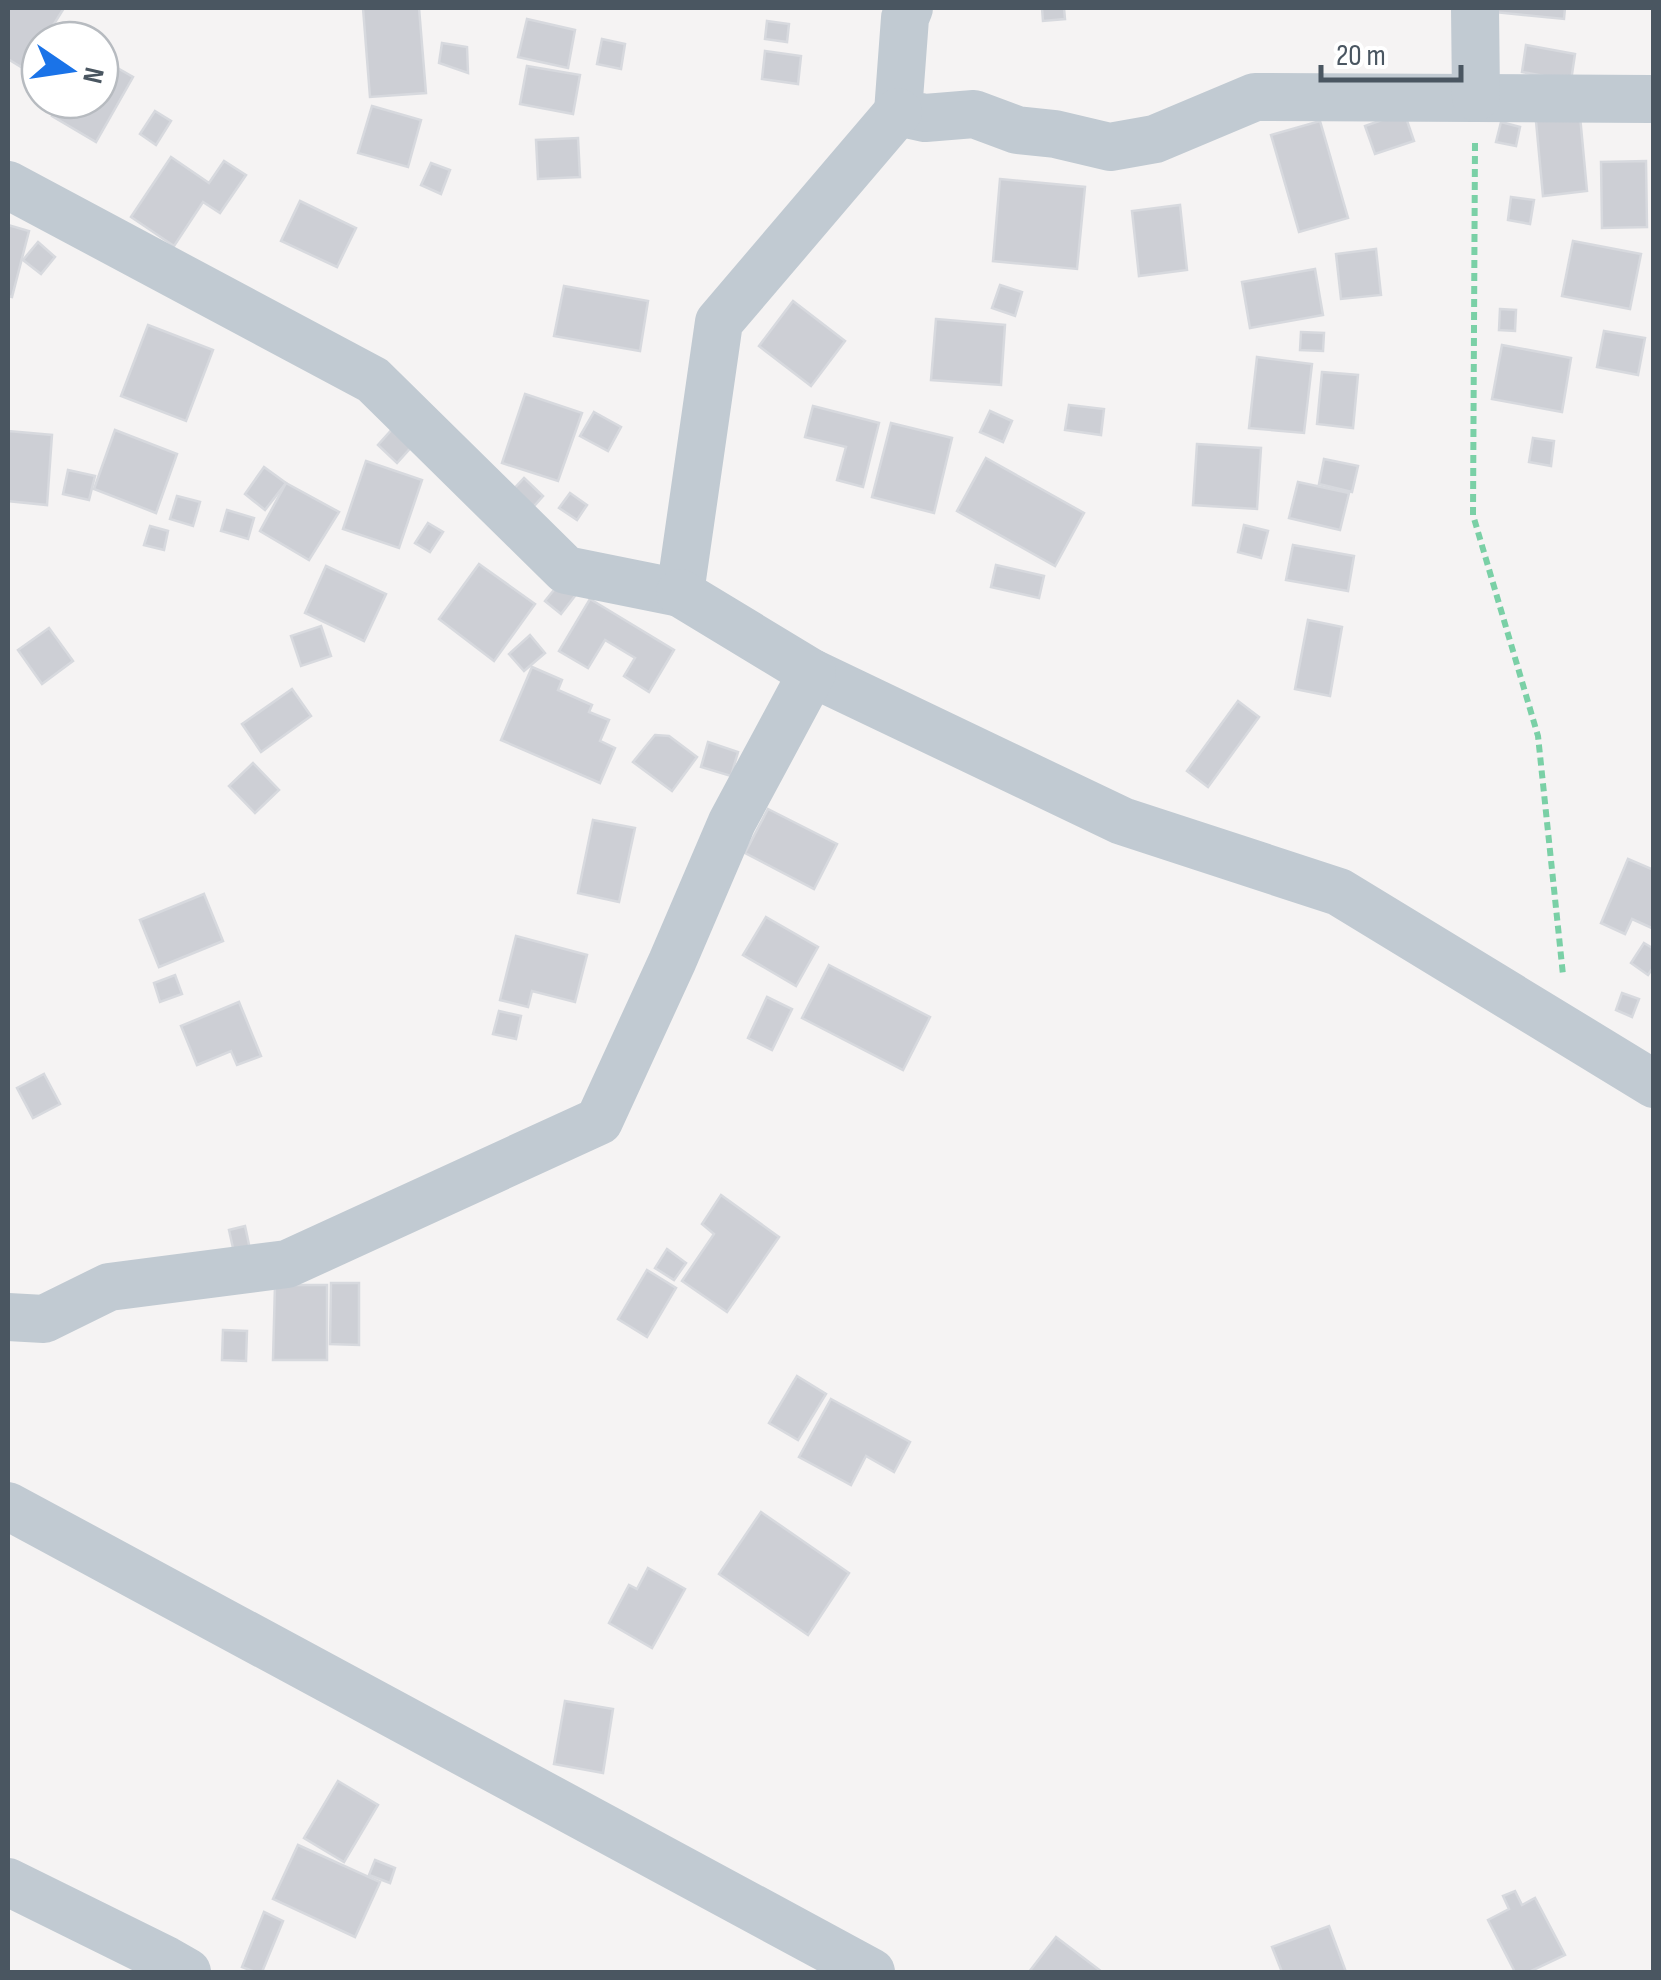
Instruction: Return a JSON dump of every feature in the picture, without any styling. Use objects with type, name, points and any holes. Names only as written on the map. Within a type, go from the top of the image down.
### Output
[{"type":"street","points":[[680,592],[719,322],[898,112],[909,8]]},
{"type":"street","points":[[1475,8],[1476,97]]},
{"type":"street","points":[[898,112],[925,118],[974,114],[1016,130],[1055,134],[1110,147],[1156,139],[1255,97],[1650,99]]},
{"type":"street","points":[[8,185],[372,380],[566,570],[680,592],[812,673],[1122,820],[1340,892],[1654,1084]]},
{"type":"street","points":[[8,1318],[44,1320],[110,1287],[287,1264],[600,1120],[732,822],[812,673]]},
{"type":"street","points":[[8,1506],[870,1972]]},
{"type":"street","points":[[8,1882],[187,1972]]},
{"type":"path","points":[[1476,97],[1473,515],[1538,736],[1569,1032]]},
{"type":"building","points":[[8,8],[64,8],[56,20],[20,20],[20,66],[8,59]]},
{"type":"building","points":[[363,8],[419,8],[426,93],[370,97]]},
{"type":"building","points":[[1042,8],[1064,8],[1065,19],[1043,21]]},
{"type":"building","points":[[1565,8],[1564,19],[1484,11]]},
{"type":"building","points":[[527,19],[575,30],[568,68],[518,57]]},
{"type":"building","points":[[767,21],[789,24],[787,42],[765,39]]},
{"type":"building","points":[[602,39],[625,44],[621,69],[597,64]]},
{"type":"building","points":[[442,43],[467,47],[468,73],[439,63]]},
{"type":"building","points":[[1526,45],[1575,54],[1571,81],[1522,72]]},
{"type":"building","points":[[765,51],[801,56],[798,84],[762,79]]},
{"type":"building","points":[[527,66],[580,75],[573,114],[520,104]]},
{"type":"building","points":[[120,70],[133,77],[120,100]]},
{"type":"building","points":[[372,106],[421,120],[408,167],[358,153]]},
{"type":"building","points":[[155,111],[171,121],[156,145],[140,134]]},
{"type":"building","points":[[1404,112],[1414,141],[1375,154],[1365,126]]},
{"type":"building","points":[[1580,116],[1587,191],[1543,196],[1536,121]]},
{"type":"building","points":[[59,120],[109,120],[96,142]]},
{"type":"building","points":[[1320,121],[1348,218],[1299,232],[1271,135]]},
{"type":"building","points":[[1501,122],[1520,127],[1516,146],[1496,142]]},
{"type":"building","points":[[578,138],[580,177],[538,179],[536,140]]},
{"type":"building","points":[[171,157],[209,183],[224,161],[246,175],[220,213],[203,202],[174,246],[131,217]]},
{"type":"building","points":[[1646,161],[1647,227],[1602,228],[1601,162]]},
{"type":"building","points":[[431,163],[450,170],[441,194],[421,185]]},
{"type":"building","points":[[1000,179],[1085,187],[1077,269],[993,261]]},
{"type":"building","points":[[1511,197],[1534,200],[1530,224],[1508,220]]},
{"type":"building","points":[[300,201],[356,228],[337,267],[281,241]]},
{"type":"building","points":[[1180,205],[1187,270],[1139,276],[1132,211]]},
{"type":"building","points":[[8,225],[29,231],[12,297],[8,296]]},
{"type":"building","points":[[1573,241],[1641,254],[1630,309],[1562,296]]},
{"type":"building","points":[[38,242],[55,257],[41,274],[23,260]]},
{"type":"building","points":[[1376,249],[1381,295],[1341,299],[1336,254]]},
{"type":"building","points":[[1315,269],[1323,315],[1250,328],[1242,282]]},
{"type":"building","points":[[1000,285],[1022,292],[1015,316],[992,308]]},
{"type":"building","points":[[564,286],[648,301],[640,351],[554,336]]},
{"type":"building","points":[[793,301],[845,341],[811,386],[759,346]]},
{"type":"building","points":[[1500,309],[1516,310],[1515,331],[1499,330]]},
{"type":"building","points":[[936,319],[1005,325],[1001,385],[931,380]]},
{"type":"building","points":[[148,325],[213,350],[186,421],[121,396]]},
{"type":"building","points":[[1604,331],[1645,338],[1638,375],[1597,367]]},
{"type":"building","points":[[1301,332],[1324,333],[1323,351],[1300,350]]},
{"type":"building","points":[[1502,345],[1571,358],[1562,412],[1492,399]]},
{"type":"building","points":[[1257,357],[1312,364],[1304,433],[1249,428]]},
{"type":"building","points":[[1322,372],[1358,375],[1353,428],[1317,424]]},
{"type":"building","points":[[525,394],[582,413],[558,481],[502,463]]},
{"type":"building","points":[[1069,405],[1104,409],[1101,435],[1065,430]]},
{"type":"building","points":[[813,406],[879,423],[863,487],[837,480],[846,447],[805,437]]},
{"type":"building","points":[[990,411],[1012,421],[1003,442],[980,432]]},
{"type":"building","points":[[594,412],[621,427],[608,451],[580,436]]},
{"type":"building","points":[[891,423],[952,438],[934,513],[872,497]]},
{"type":"building","points":[[395,426],[414,444],[397,463],[378,445]]},
{"type":"building","points":[[115,430],[177,454],[156,513],[94,489]]},
{"type":"building","points":[[8,431],[52,435],[47,505],[8,501]]},
{"type":"building","points":[[1533,438],[1554,441],[1551,466],[1529,462]]},
{"type":"building","points":[[1197,444],[1261,448],[1257,509],[1193,505]]},
{"type":"building","points":[[986,458],[1084,513],[1055,566],[957,511]]},
{"type":"building","points":[[1324,459],[1358,466],[1352,492],[1319,484]]},
{"type":"building","points":[[366,461],[422,480],[399,548],[343,529]]},
{"type":"building","points":[[264,467],[286,483],[265,510],[245,494]]},
{"type":"building","points":[[68,470],[95,476],[89,500],[63,494]]},
{"type":"building","points":[[524,478],[543,496],[528,513],[508,495]]},
{"type":"building","points":[[1298,482],[1349,493],[1340,530],[1289,518]]},
{"type":"building","points":[[286,483],[339,512],[309,560],[260,531]]},
{"type":"building","points":[[570,493],[587,505],[577,520],[559,508]]},
{"type":"building","points":[[177,496],[200,502],[193,526],[170,519]]},
{"type":"building","points":[[227,510],[254,518],[248,539],[221,531]]},
{"type":"building","points":[[428,523],[443,532],[430,552],[415,543]]},
{"type":"building","points":[[1244,525],[1268,531],[1261,558],[1238,552]]},
{"type":"building","points":[[150,526],[168,531],[164,550],[144,545]]},
{"type":"building","points":[[1293,545],[1354,556],[1348,591],[1286,580]]},
{"type":"building","points":[[479,564],[535,604],[494,661],[439,619]]},
{"type":"building","points":[[996,565],[1044,576],[1039,598],[991,587]]},
{"type":"building","points":[[326,566],[386,594],[364,641],[305,613]]},
{"type":"building","points":[[562,580],[578,592],[561,614],[545,601]]},
{"type":"building","points":[[590,599],[674,650],[649,692],[624,676],[635,658],[605,640],[588,668],[559,651]]},
{"type":"building","points":[[1308,620],[1342,627],[1330,696],[1295,689]]},
{"type":"building","points":[[321,626],[331,656],[301,666],[291,636]]},
{"type":"building","points":[[49,628],[73,661],[42,684],[18,650]]},
{"type":"building","points":[[530,635],[545,653],[524,671],[509,654]]},
{"type":"building","points":[[532,667],[562,680],[558,690],[592,705],[589,712],[609,720],[600,741],[615,748],[600,783],[501,740]]},
{"type":"building","points":[[292,689],[311,716],[261,752],[242,724]]},
{"type":"building","points":[[1238,701],[1259,717],[1208,787],[1187,771]]},
{"type":"building","points":[[655,735],[669,736],[697,757],[672,791],[633,762]]},
{"type":"building","points":[[708,742],[738,752],[731,776],[701,767]]},
{"type":"building","points":[[253,763],[279,790],[255,813],[229,786]]},
{"type":"building","points":[[768,809],[837,844],[814,889],[745,853]]},
{"type":"building","points":[[593,820],[635,828],[619,902],[578,893]]},
{"type":"building","points":[[1628,859],[1654,870],[1654,929],[1632,919],[1625,934],[1601,923]]},
{"type":"building","points":[[204,894],[223,941],[159,967],[140,920]]},
{"type":"building","points":[[766,917],[818,947],[796,986],[743,955]]},
{"type":"building","points":[[516,936],[587,955],[575,1002],[532,991],[528,1007],[500,1000]]},
{"type":"building","points":[[1644,943],[1654,949],[1654,966],[1648,975],[1631,963]]},
{"type":"building","points":[[829,965],[930,1017],[903,1070],[802,1018]]},
{"type":"building","points":[[175,975],[182,994],[160,1002],[154,983]]},
{"type":"building","points":[[1622,993],[1639,999],[1632,1017],[1616,1010]]},
{"type":"building","points":[[767,997],[792,1009],[772,1050],[748,1038]]},
{"type":"building","points":[[239,1002],[261,1056],[237,1065],[231,1051],[197,1065],[181,1026]]},
{"type":"building","points":[[499,1011],[521,1016],[516,1039],[493,1034]]},
{"type":"building","points":[[44,1074],[60,1104],[33,1118],[17,1088]]},
{"type":"building","points":[[721,1195],[779,1237],[727,1312],[682,1281],[714,1234],[702,1224]]},
{"type":"building","points":[[245,1226],[251,1254],[235,1257],[229,1230]]},
{"type":"building","points":[[667,1249],[686,1263],[674,1280],[655,1268]]},
{"type":"building","points":[[647,1270],[676,1288],[647,1337],[618,1319]]},
{"type":"building","points":[[331,1283],[359,1283],[359,1345],[330,1344]]},
{"type":"building","points":[[275,1285],[327,1285],[327,1360],[273,1360]]},
{"type":"building","points":[[223,1330],[247,1331],[246,1361],[222,1360]]},
{"type":"building","points":[[797,1376],[826,1394],[798,1440],[769,1423]]},
{"type":"building","points":[[831,1399],[910,1442],[894,1472],[866,1456],[851,1485],[799,1457]]},
{"type":"building","points":[[761,1512],[849,1573],[808,1635],[719,1574]]},
{"type":"building","points":[[648,1568],[685,1589],[652,1648],[609,1623],[629,1585],[637,1589]]},
{"type":"building","points":[[565,1701],[613,1709],[603,1773],[554,1764]]},
{"type":"building","points":[[338,1781],[378,1805],[344,1862],[304,1838]]},
{"type":"building","points":[[298,1845],[380,1882],[355,1937],[273,1899]]},
{"type":"building","points":[[375,1860],[395,1868],[390,1883],[369,1875]]},
{"type":"building","points":[[1515,1891],[1522,1905],[1535,1898],[1565,1955],[1529,1972],[1515,1972],[1488,1920],[1509,1909],[1503,1896]]},
{"type":"building","points":[[264,1912],[283,1921],[262,1972],[255,1972],[242,1967]]},
{"type":"building","points":[[1329,1926],[1346,1972],[1282,1972],[1272,1947]]},
{"type":"building","points":[[1056,1937],[1102,1972],[1029,1972]]}]
